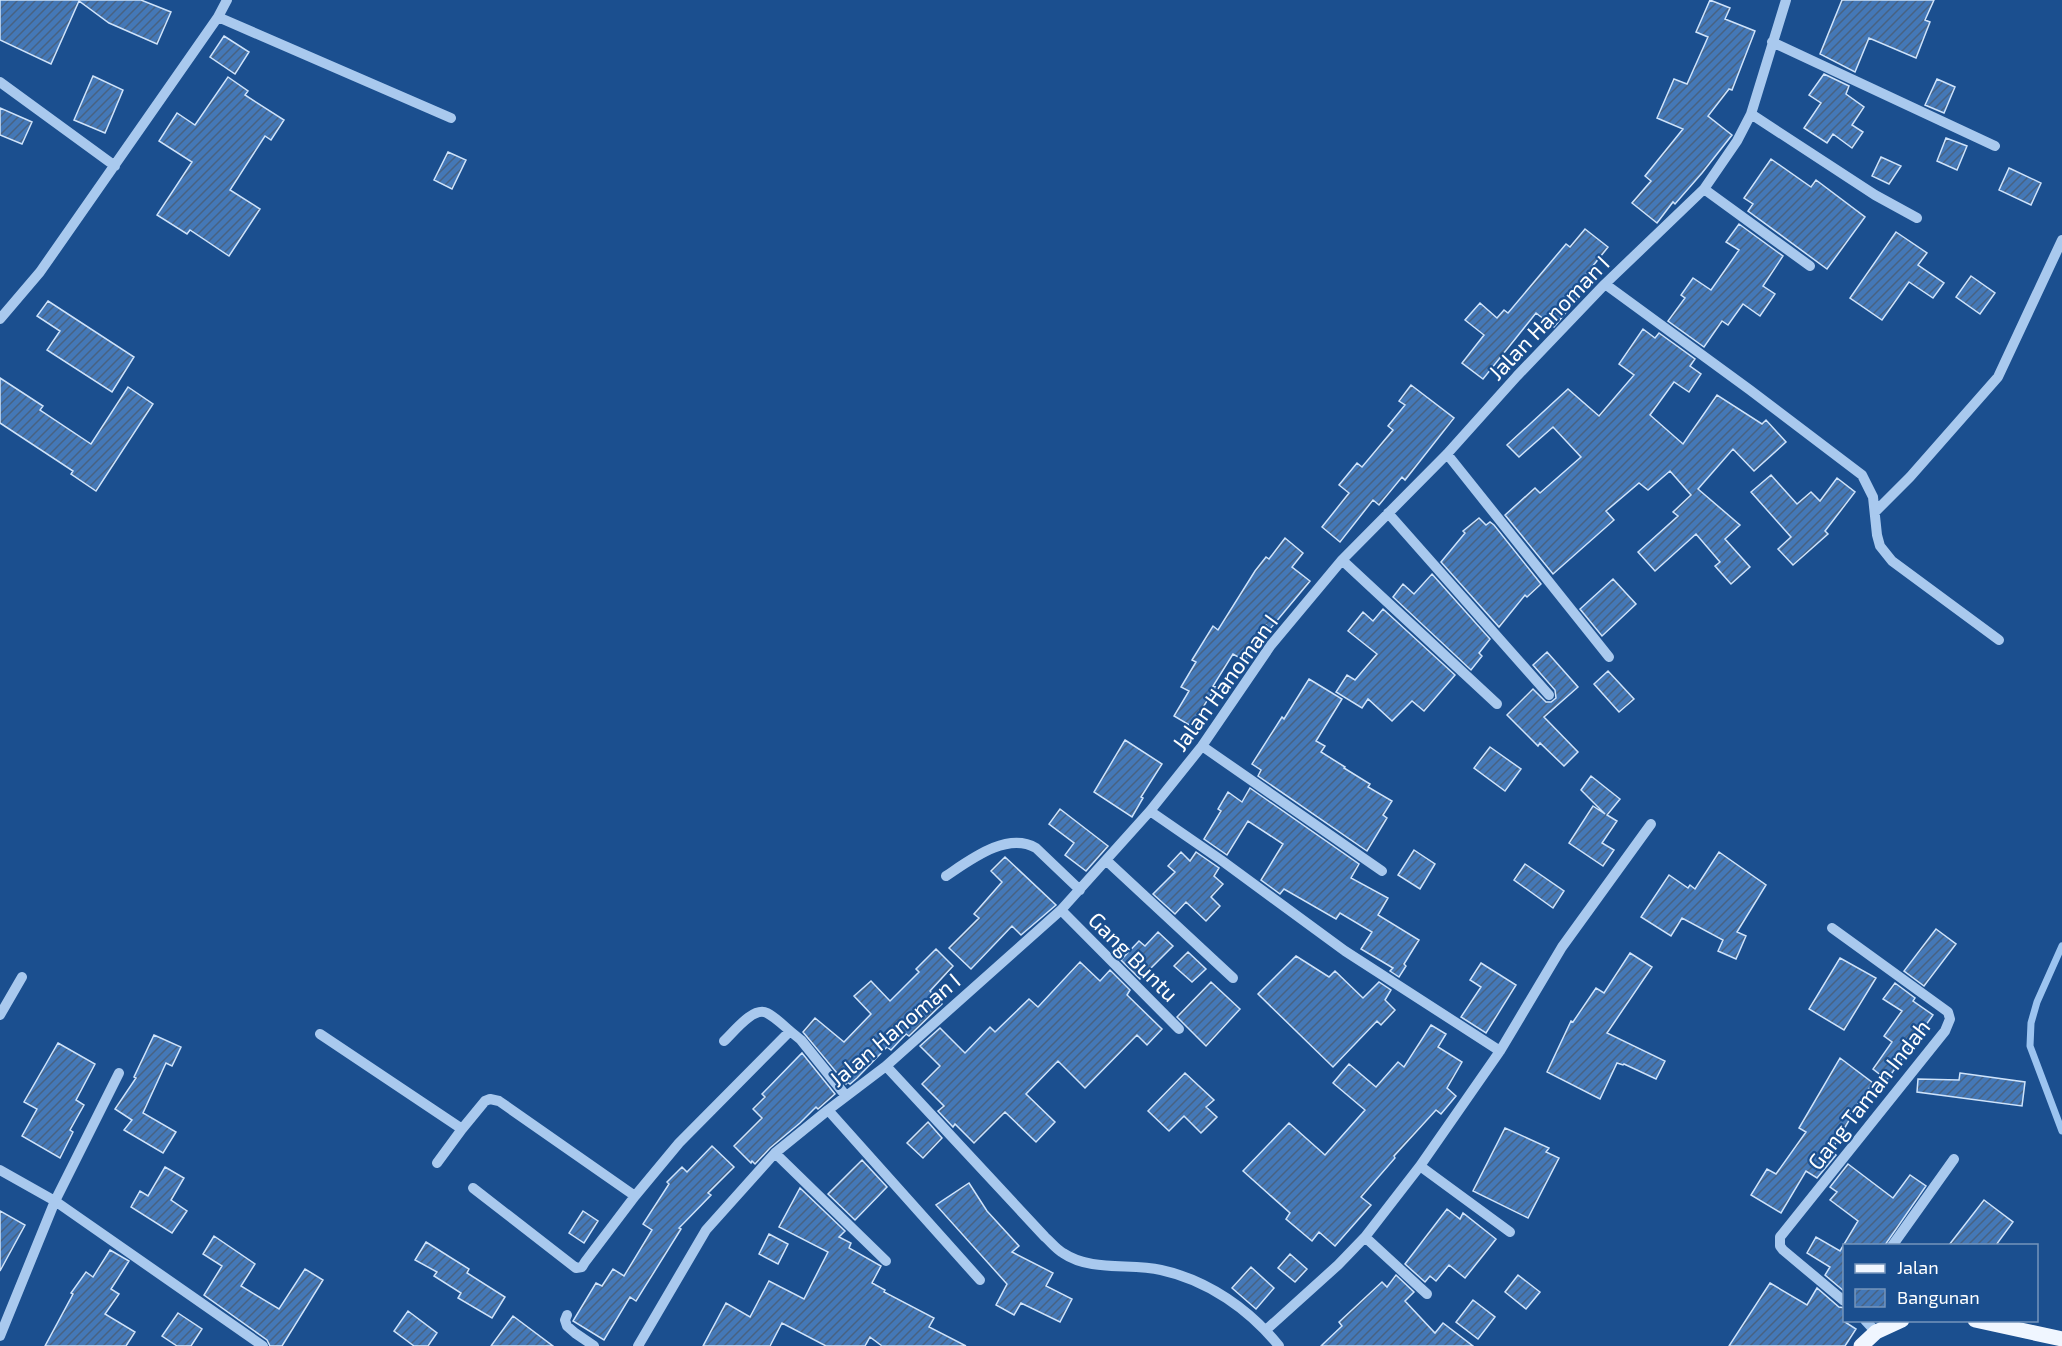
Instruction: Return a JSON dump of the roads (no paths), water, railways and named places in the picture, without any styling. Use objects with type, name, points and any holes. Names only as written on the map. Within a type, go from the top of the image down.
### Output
[{"type":"main road","points":[[1861,1346],[1876,1332],[1898,1322]]},
{"type":"main road","points":[[1984,1322],[2062,1339]]},
{"type":"street","points":[[0,319],[40,272],[218,17],[227,0]]},
{"type":"street","name":"Jalan Hanoman I","points":[[638,1346],[706,1230],[776,1154],[828,1110],[886,1066],[1080,890],[1150,812],[1202,746],[1271,645],[1342,560],[1447,454],[1517,376],[1605,284],[1704,189],[1737,141],[1751,114],[1786,0]]},
{"type":"street","points":[[218,17],[451,118]]},
{"type":"street","points":[[1772,42],[1995,146]]},
{"type":"street","points":[[0,82],[115,166]]},
{"type":"street","points":[[1751,114],[1875,195],[1917,218]]},
{"type":"street","points":[[1704,189],[1810,266]]},
{"type":"street","points":[[1875,512],[1910,477],[1998,377],[2062,240]]},
{"type":"street","points":[[1605,284],[1862,475],[1873,497],[1877,535],[1885,554],[1999,640]]},
{"type":"street","points":[[1447,454],[1609,657]]},
{"type":"street","points":[[1388,513],[1549,695]]},
{"type":"street","points":[[1342,560],[1497,704]]},
{"type":"street","points":[[1202,746],[1382,870]]},
{"type":"street","points":[[1150,812],[1221,860],[1345,951],[1500,1051]]},
{"type":"street","points":[[1266,1330],[1338,1265],[1365,1237],[1420,1166],[1500,1051],[1562,947],[1651,824]]},
{"type":"street","points":[[946,876],[984,852],[1012,843],[1022,843],[1036,848],[1080,890]]},
{"type":"street","points":[[1107,861],[1233,978]]},
{"type":"street","name":"Gang Buntu","points":[[1060,910],[1179,1029]]},
{"type":"street","name":"Gang Taman Indah","points":[[1832,928],[1948,1012],[1950,1019],[1945,1031],[1780,1238],[1780,1246],[1783,1250],[1843,1299]]},
{"type":"street","points":[[0,1016],[22,977]]},
{"type":"street","points":[[724,1041],[752,1014],[766,1013],[801,1040],[846,1096]]},
{"type":"street","points":[[473,1188],[576,1268],[582,1267],[635,1196],[679,1143],[790,1031]]},
{"type":"street","points":[[320,1034],[462,1129]]},
{"type":"street","points":[[886,1066],[1046,1238],[1063,1253],[1081,1262],[1161,1270],[1206,1285],[1266,1330],[1279,1346]]},
{"type":"street","points":[[0,1336],[55,1201],[118,1073]]},
{"type":"street","points":[[437,1163],[485,1101],[490,1099],[499,1101],[635,1196]]},
{"type":"street","points":[[828,1110],[980,1280]]},
{"type":"street","points":[[776,1154],[886,1261]]},
{"type":"street","points":[[1893,1244],[1954,1159]]},
{"type":"street","points":[[1420,1166],[1510,1232]]},
{"type":"street","points":[[0,1170],[55,1201],[263,1346]]},
{"type":"street","points":[[1365,1237],[1426,1294]]},
{"type":"street","points":[[567,1315],[565,1320],[567,1326],[594,1346]]},
{"type":"street","points":[[1867,1322],[1876,1332]]},
{"type":"waterway","points":[[2062,946],[2037,1002],[2031,1023],[2030,1046],[2062,1131]]}]
